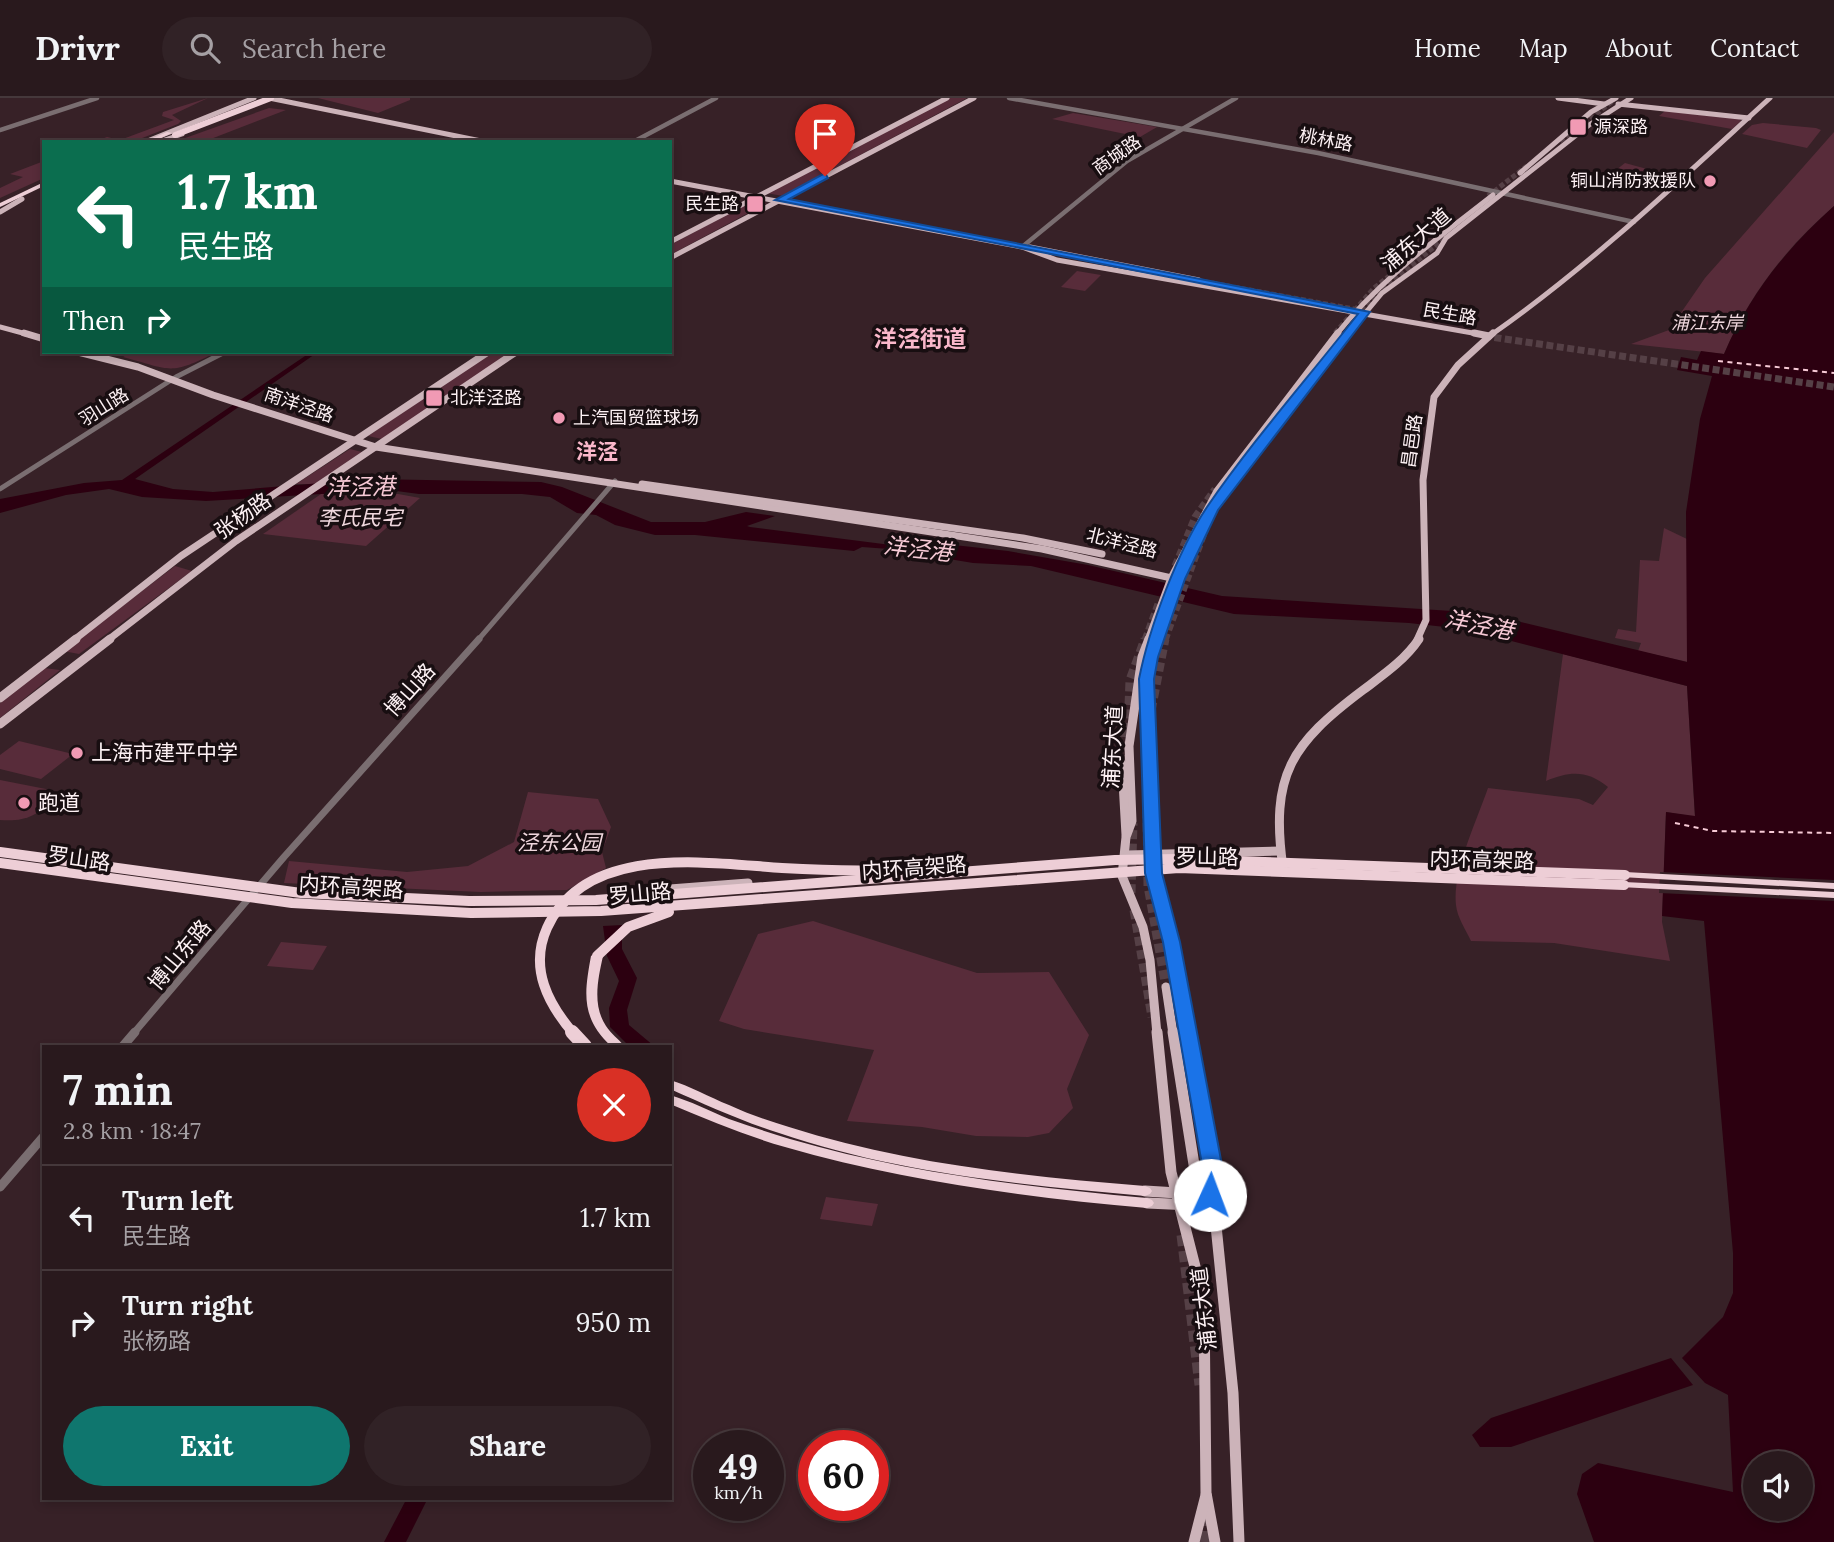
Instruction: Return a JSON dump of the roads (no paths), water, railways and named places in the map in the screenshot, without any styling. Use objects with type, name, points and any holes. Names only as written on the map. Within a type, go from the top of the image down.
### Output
[{"type":"highway","points":[[152,140],[271,99]]},
{"type":"highway","points":[[162,140],[172,134]]},
{"type":"highway","points":[[0,209],[42,188]]},
{"type":"highway","points":[[0,209],[42,188]]},
{"type":"highway","name":"内环高架路","points":[[0,850],[301,893],[469,901],[596,900],[1119,858],[1834,886]]},
{"type":"highway","points":[[584,1045],[567,1027],[544,990],[538,952],[547,921],[556,907],[582,886],[603,875],[652,865],[692,863],[881,871],[1119,858]]},
{"type":"highway","name":"内环高架路","points":[[0,864],[292,903],[457,912],[601,911],[1179,868],[1834,895]]},
{"type":"highway","points":[[617,1045],[606,1036],[591,1013],[591,984],[597,956],[614,934],[646,917],[716,902]]},
{"type":"highway","points":[[672,1085],[723,1110],[813,1142],[1035,1187]]},
{"type":"highway","points":[[672,1100],[746,1130],[876,1167],[1035,1187],[1146,1197]]},
{"type":"main road","points":[[150,140],[254,98],[271,99],[476,140]]},
{"type":"main road","points":[[672,241],[947,98]]},
{"type":"main road","points":[[672,257],[974,98]]},
{"type":"main road","points":[[1558,98],[1605,103],[1643,98]]},
{"type":"main road","points":[[1574,98],[1605,103]]},
{"type":"main road","name":"浦东大道","points":[[1215,1542],[1206,1493],[1204,1302],[1171,1172],[1150,960],[1143,927],[1122,876],[1119,858],[1132,821],[1129,746],[1137,677],[1174,579],[1217,491],[1359,312],[1391,275],[1618,101],[1631,98]]},
{"type":"main road","name":"昌邑路","points":[[1284,876],[1278,826],[1280,796],[1285,777],[1302,742],[1396,664],[1417,643],[1426,620],[1424,470],[1434,397],[1458,365],[1489,336],[1537,303],[1634,222],[1772,98]]},
{"type":"main road","points":[[163,140],[271,99],[463,140]]},
{"type":"main road","points":[[1618,101],[1749,118]]},
{"type":"main road","name":"浦东大道","points":[[1359,312],[1409,266],[1500,193],[1546,148],[1605,103]]},
{"type":"main road","points":[[1515,170],[1546,148]]},
{"type":"main road","name":"民生路","points":[[672,180],[1489,336]]},
{"type":"main road","name":"民生路","points":[[1023,246],[1034,253],[1139,276],[1359,312]]},
{"type":"main road","points":[[1034,253],[1171,276],[1049,251]]},
{"type":"main road","points":[[1382,293],[1427,256]]},
{"type":"main road","points":[[0,329],[42,340]]},
{"type":"main road","name":"南洋泾路","points":[[85,354],[174,379]]},
{"type":"main road","name":"南洋泾路","points":[[98,354],[354,441]]},
{"type":"main road","name":"张杨路","points":[[0,698],[181,556],[485,354]]},
{"type":"main road","name":"张杨路","points":[[0,724],[236,541],[513,354]]},
{"type":"main road","name":"北洋泾路","points":[[354,441],[613,483],[1023,538],[1076,548],[1174,579]]},
{"type":"main road","name":"浦东大道","points":[[1165,604],[1147,679],[1154,873],[1171,942],[1214,1176],[1212,1200],[1233,1393],[1239,1542]]},
{"type":"main road","points":[[1122,764],[1126,837]]},
{"type":"main road","name":"罗山路","points":[[0,850],[302,891],[469,898],[595,897],[1119,858],[1153,853],[1280,851]]},
{"type":"main road","name":"罗山路","points":[[0,864],[292,905],[470,916],[601,915],[1154,873],[1284,876]]},
{"type":"main road","points":[[1166,987],[1195,1171],[1212,1200]]},
{"type":"main road","points":[[1146,1197],[1212,1200]]},
{"type":"main road","name":"浦东大道","points":[[1194,1542],[1206,1493]]},
{"type":"street","points":[[0,129],[90,98]]},
{"type":"street","points":[[0,129],[97,98]]},
{"type":"street","points":[[637,140],[716,98]]},
{"type":"street","name":"桃林路","points":[[1009,98],[1189,127],[1634,222]]},
{"type":"street","name":"商城路","points":[[1023,246],[1127,161],[1236,98]]},
{"type":"street","name":"羽山路","points":[[0,489],[174,379],[221,354]]},
{"type":"street","name":"博山路","points":[[262,885],[613,483]]},
{"type":"street","name":"博山东路","points":[[124,1045],[262,885]]},
{"type":"street","points":[[0,1187],[42,1138]]},
{"type":"water","name":"洋泾港","points":[[1834,206],[1834,1542],[1594,1542],[1577,1494],[1582,1474],[1598,1463],[1733,1492],[1728,1395],[1705,1383],[1682,1358],[1723,1317],[1733,1293],[1733,1253],[1704,921],[1662,916],[1666,812],[1695,816],[1687,686],[1480,633],[1481,631],[1409,623],[1234,614],[1031,566],[973,563],[889,549],[862,547],[854,551],[695,535],[655,535],[615,525],[596,515],[577,513],[550,497],[522,494],[419,494],[389,490],[206,501],[142,497],[109,489],[66,495],[0,513],[0,499],[84,483],[122,480],[308,354],[315,354],[135,479],[173,489],[213,492],[370,479],[541,482],[562,487],[651,522],[705,522],[746,512],[775,516],[747,526],[750,527],[891,545],[954,545],[1008,551],[1088,565],[1222,596],[1483,613],[1687,662],[1686,512],[1700,419],[1712,376],[1677,370],[1681,357],[1697,360],[1701,351],[1724,354],[1745,312],[1785,256]]},
{"type":"water","points":[[622,925],[622,949],[637,978],[627,1010],[629,1025],[653,1045],[628,1045],[610,1027],[609,1008],[619,981],[607,956],[603,926]]},
{"type":"water","points":[[1671,1358],[1693,1385],[1511,1447],[1480,1447],[1472,1435],[1491,1418]]},
{"type":"water","points":[[406,1500],[427,1500],[406,1542],[384,1542]]},
{"type":"tunnel","points":[[1560,141],[1613,101]]},
{"type":"tunnel","points":[[1488,196],[1527,166]]},
{"type":"tunnel","points":[[1344,335],[1379,292],[1450,234]]},
{"type":"tunnel","points":[[1355,309],[1374,288],[1393,273]]},
{"type":"tunnel","points":[[1190,279],[1355,309]]},
{"type":"tunnel","points":[[1335,333],[1355,309]]},
{"type":"tunnel","points":[[1484,336],[1834,387]]},
{"type":"tunnel","points":[[1175,566],[1195,517],[1215,489]]},
{"type":"tunnel","points":[[1165,640],[1206,528]]},
{"type":"tunnel","points":[[1145,640],[1158,604]]},
{"type":"tunnel","points":[[1128,732],[1130,680],[1145,639]]},
{"type":"tunnel","points":[[1151,711],[1165,639]]},
{"type":"tunnel","points":[[1122,764],[1124,723]]},
{"type":"tunnel","points":[[1146,742],[1148,886],[1166,987]]},
{"type":"tunnel","points":[[1131,893],[1133,823]]},
{"type":"tunnel","points":[[1134,910],[1152,1017]]},
{"type":"tunnel","points":[[1182,1235],[1200,1385]]},
{"type":"tunnel","points":[[1204,1542],[1206,1510]]},
{"type":"place","name":"源深路","points":[[1578,127]]},
{"type":"place","name":"铜山消防救援队","points":[[1710,181]]},
{"type":"place","name":"民生路","points":[[755,204]]},
{"type":"place","name":"北洋泾路","points":[[434,398]]},
{"type":"place","name":"上汽国贸篮球场","points":[[559,418]]},
{"type":"place","name":"上海市建平中学","points":[[77,753]]},
{"type":"place","name":"跑道","points":[[24,803]]},
{"type":"district","name":"洋泾街道","points":[[920,339]]},
{"type":"district","name":"洋泾","points":[[597,452]]},
{"type":"park label","name":"浦江东岸","points":[[1707,323]]},
{"type":"park label","name":"李氏民宅","points":[[360,518]]},
{"type":"park label","name":"泾东公园","points":[[559,843]]}]
